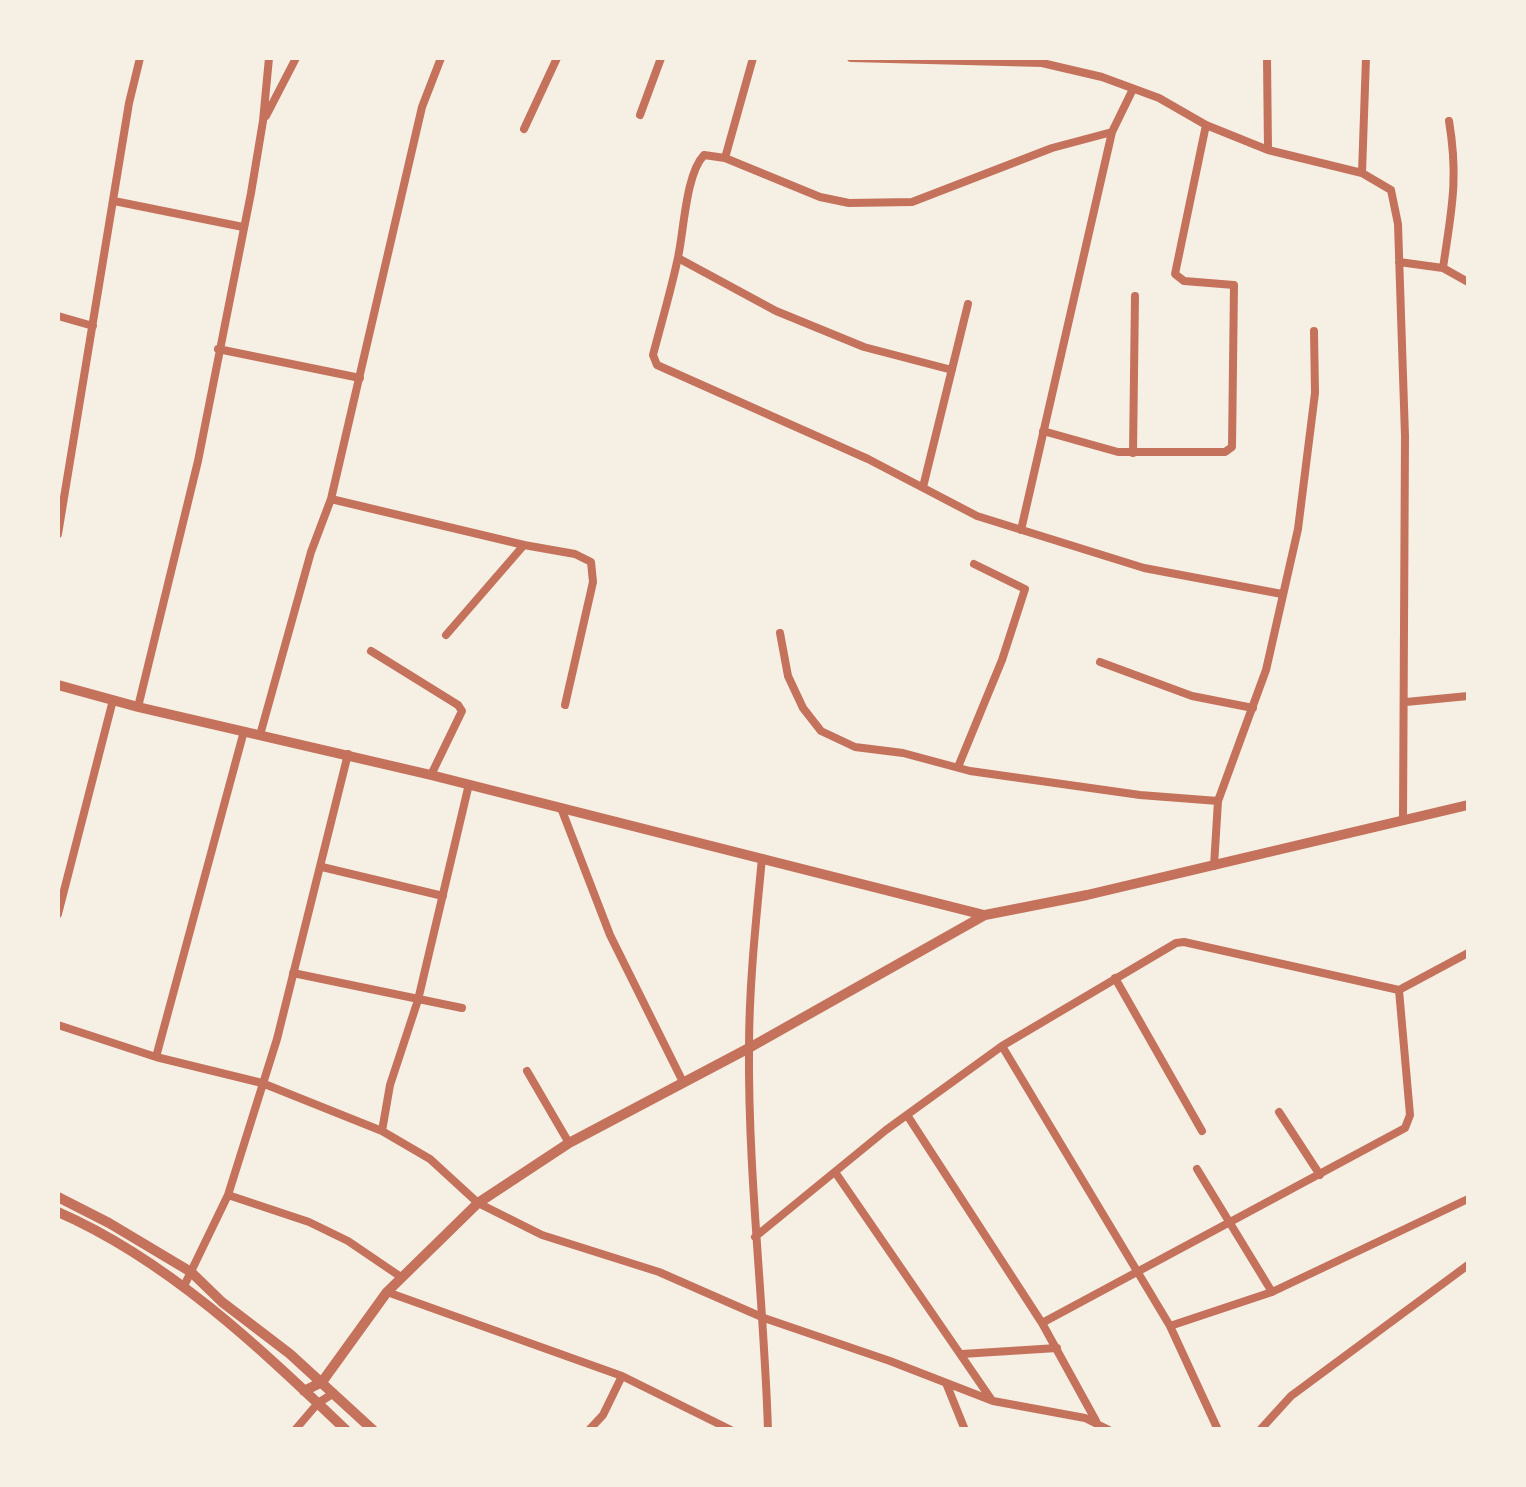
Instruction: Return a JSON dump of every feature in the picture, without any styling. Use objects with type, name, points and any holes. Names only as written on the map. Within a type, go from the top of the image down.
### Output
[{"type":"street","points":[[58,534],[140,58]]},
{"type":"street","points":[[138,707],[198,461],[263,122],[268,58]]},
{"type":"street","points":[[263,122],[296,58]]},
{"type":"street","points":[[260,735],[311,552],[331,499],[422,107],[441,58]]},
{"type":"street","points":[[524,129],[557,58]]},
{"type":"street","points":[[640,115],[661,58]]},
{"type":"street","points":[[725,158],[753,58]]},
{"type":"street","points":[[851,58],[1042,63],[1133,88],[1268,150],[1362,173],[1391,190],[1396,202],[1406,436],[1404,820]]},
{"type":"street","points":[[1266,58],[1268,150]]},
{"type":"street","points":[[1362,173],[1366,58]]},
{"type":"street","points":[[1022,530],[1112,132],[1133,88]]},
{"type":"street","points":[[1442,268],[1455,202],[1450,121]]},
{"type":"street","points":[[1043,431],[1118,452],[1225,452],[1232,447],[1234,285],[1184,280],[1175,274],[1206,124]]},
{"type":"street","points":[[1112,132],[1052,148],[912,202],[849,203],[820,197],[725,158],[704,155],[698,162],[653,356],[657,365],[868,459],[978,516],[1144,568],[1282,594]]},
{"type":"street","points":[[114,202],[243,227]]},
{"type":"street","points":[[678,258],[776,311],[864,347],[952,370]]},
{"type":"street","points":[[1399,262],[1442,268],[1468,282]]},
{"type":"street","points":[[1133,453],[1135,296]]},
{"type":"street","points":[[923,487],[968,304]]},
{"type":"street","points":[[58,316],[93,326]]},
{"type":"street","points":[[1214,866],[1218,801],[1266,670],[1298,529],[1315,393],[1314,331]]},
{"type":"street","points":[[218,350],[360,378]]},
{"type":"street","points":[[331,499],[524,546],[575,554],[591,562],[593,582],[566,705]]},
{"type":"street","points":[[446,635],[524,546]]},
{"type":"street","points":[[958,768],[1002,660],[1025,589],[974,564]]},
{"type":"street","points":[[780,633],[788,676],[803,708],[821,732],[855,747],[903,753],[958,768],[1140,795],[1218,801]]},
{"type":"street","points":[[371,651],[462,711],[430,774]]},
{"type":"street","points":[[1100,662],[1192,696],[1253,708]]},
{"type":"street","points":[[58,685],[430,774],[985,915]]},
{"type":"street","points":[[1406,702],[1468,696]]},
{"type":"street","points":[[58,914],[114,700]]},
{"type":"street","points":[[156,1058],[244,731]]},
{"type":"street","points":[[184,1286],[228,1195],[322,868],[348,754]]},
{"type":"street","points":[[382,1131],[390,1085],[418,1000],[469,784]]},
{"type":"street","points":[[304,1391],[322,1382],[386,1292],[478,1202],[569,1143],[985,915],[1214,866],[1468,805]]},
{"type":"street","points":[[561,808],[610,935],[682,1082]]},
{"type":"street","points":[[762,858],[748,1048],[768,1430]]},
{"type":"street","points":[[322,868],[444,896]]},
{"type":"street","points":[[756,1237],[907,1115],[1002,1046],[1165,948],[1184,942],[1399,990],[1468,953]]},
{"type":"street","points":[[293,974],[462,1008]]},
{"type":"street","points":[[1115,978],[1202,1131]]},
{"type":"street","points":[[1042,1322],[1405,1128],[1410,1122],[1399,990]]},
{"type":"street","points":[[58,1025],[156,1058],[262,1083],[382,1131],[430,1160],[478,1202],[542,1235],[659,1272],[764,1318],[993,1401],[1073,1415],[1109,1430]]},
{"type":"street","points":[[1002,1046],[1170,1326],[1218,1430]]},
{"type":"street","points":[[527,1071],[569,1143]]},
{"type":"street","points":[[1280,1112],[1320,1175]]},
{"type":"street","points":[[907,1115],[1042,1322],[1097,1424]]},
{"type":"street","points":[[1197,1168],[1272,1292]]},
{"type":"street","points":[[835,1172],[993,1401]]},
{"type":"street","points":[[228,1195],[309,1222],[348,1241],[400,1277]]},
{"type":"street","points":[[58,1196],[192,1272],[222,1302],[322,1382],[372,1430]]},
{"type":"street","points":[[1170,1326],[1272,1292],[1468,1200]]},
{"type":"street","points":[[58,1212],[184,1286],[346,1430]]},
{"type":"street","points":[[1260,1430],[1290,1396],[1468,1265]]},
{"type":"street","points":[[386,1292],[622,1376],[732,1430]]},
{"type":"street","points":[[962,1354],[1057,1348]]},
{"type":"street","points":[[589,1430],[603,1415],[622,1376]]},
{"type":"street","points":[[946,1383],[965,1430]]},
{"type":"street","points":[[295,1430],[318,1403],[334,1393]]}]
